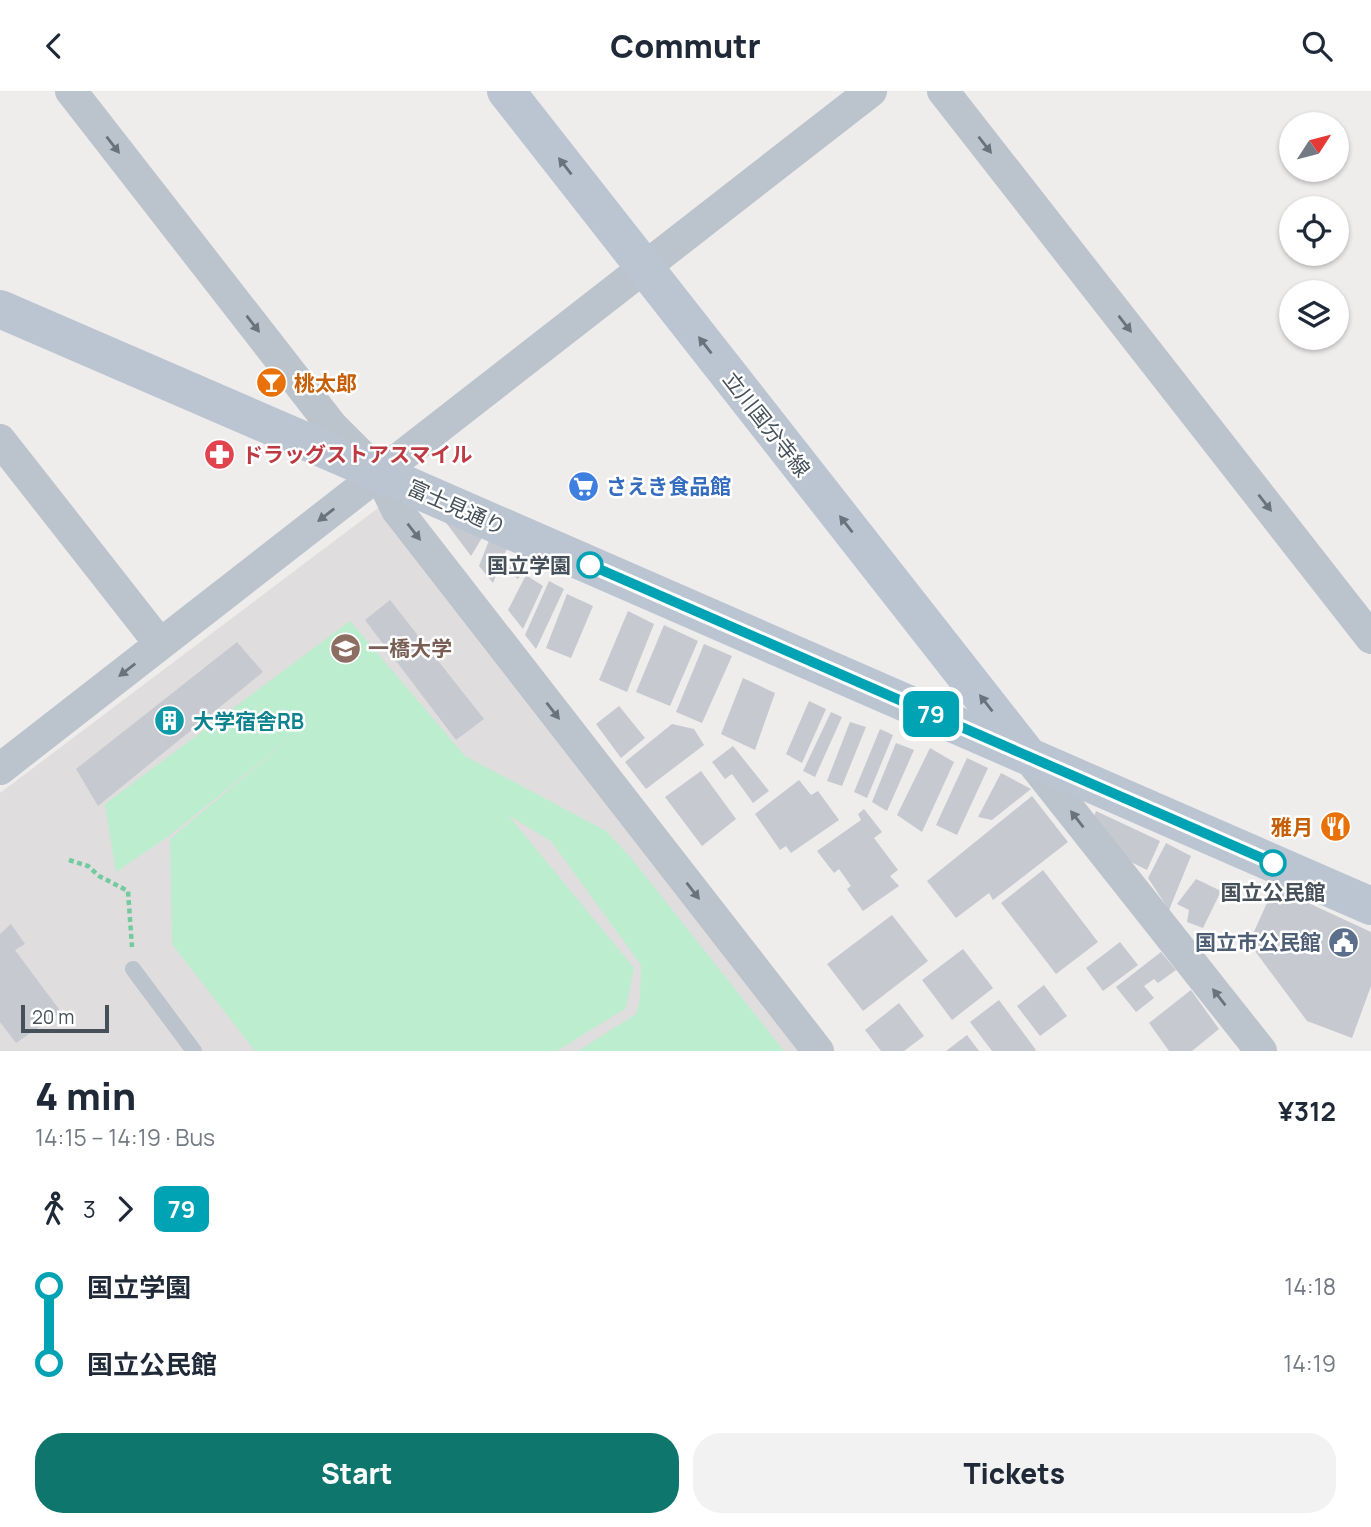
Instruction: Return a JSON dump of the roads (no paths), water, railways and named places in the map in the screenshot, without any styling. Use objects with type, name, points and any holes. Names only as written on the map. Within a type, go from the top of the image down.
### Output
[{"type":"main road","name":"立川国分寺線","points":[[506,91],[1028,757]]},
{"type":"main road","name":"富士見通り","points":[[0,309],[1371,906]]},
{"type":"street","points":[[71,91],[332,426],[380,473],[397,510],[818,1051]]},
{"type":"street","points":[[0,769],[871,91]]},
{"type":"street","points":[[943,91],[1371,638]]},
{"type":"street","points":[[0,440],[160,644]]},
{"type":"street","points":[[1028,757],[1261,1051]]},
{"type":"lane","points":[[133,969],[194,1051]]},
{"type":"place","name":"桃太郎","points":[[271,383]]},
{"type":"place","name":"ドラッグストアスマイル","points":[[219,454]]},
{"type":"place","name":"さえき食品館","points":[[583,486]]},
{"type":"place","name":"国立学園","points":[[590,565]]},
{"type":"place","name":"一橋大学","points":[[345,648]]},
{"type":"place","name":"大学宿舎RB","points":[[170,721]]},
{"type":"place","name":"雅月","points":[[1336,827]]},
{"type":"place","name":"国立公民館","points":[[1273,863]]},
{"type":"place","name":"国立市公民館","points":[[1344,942]]}]
